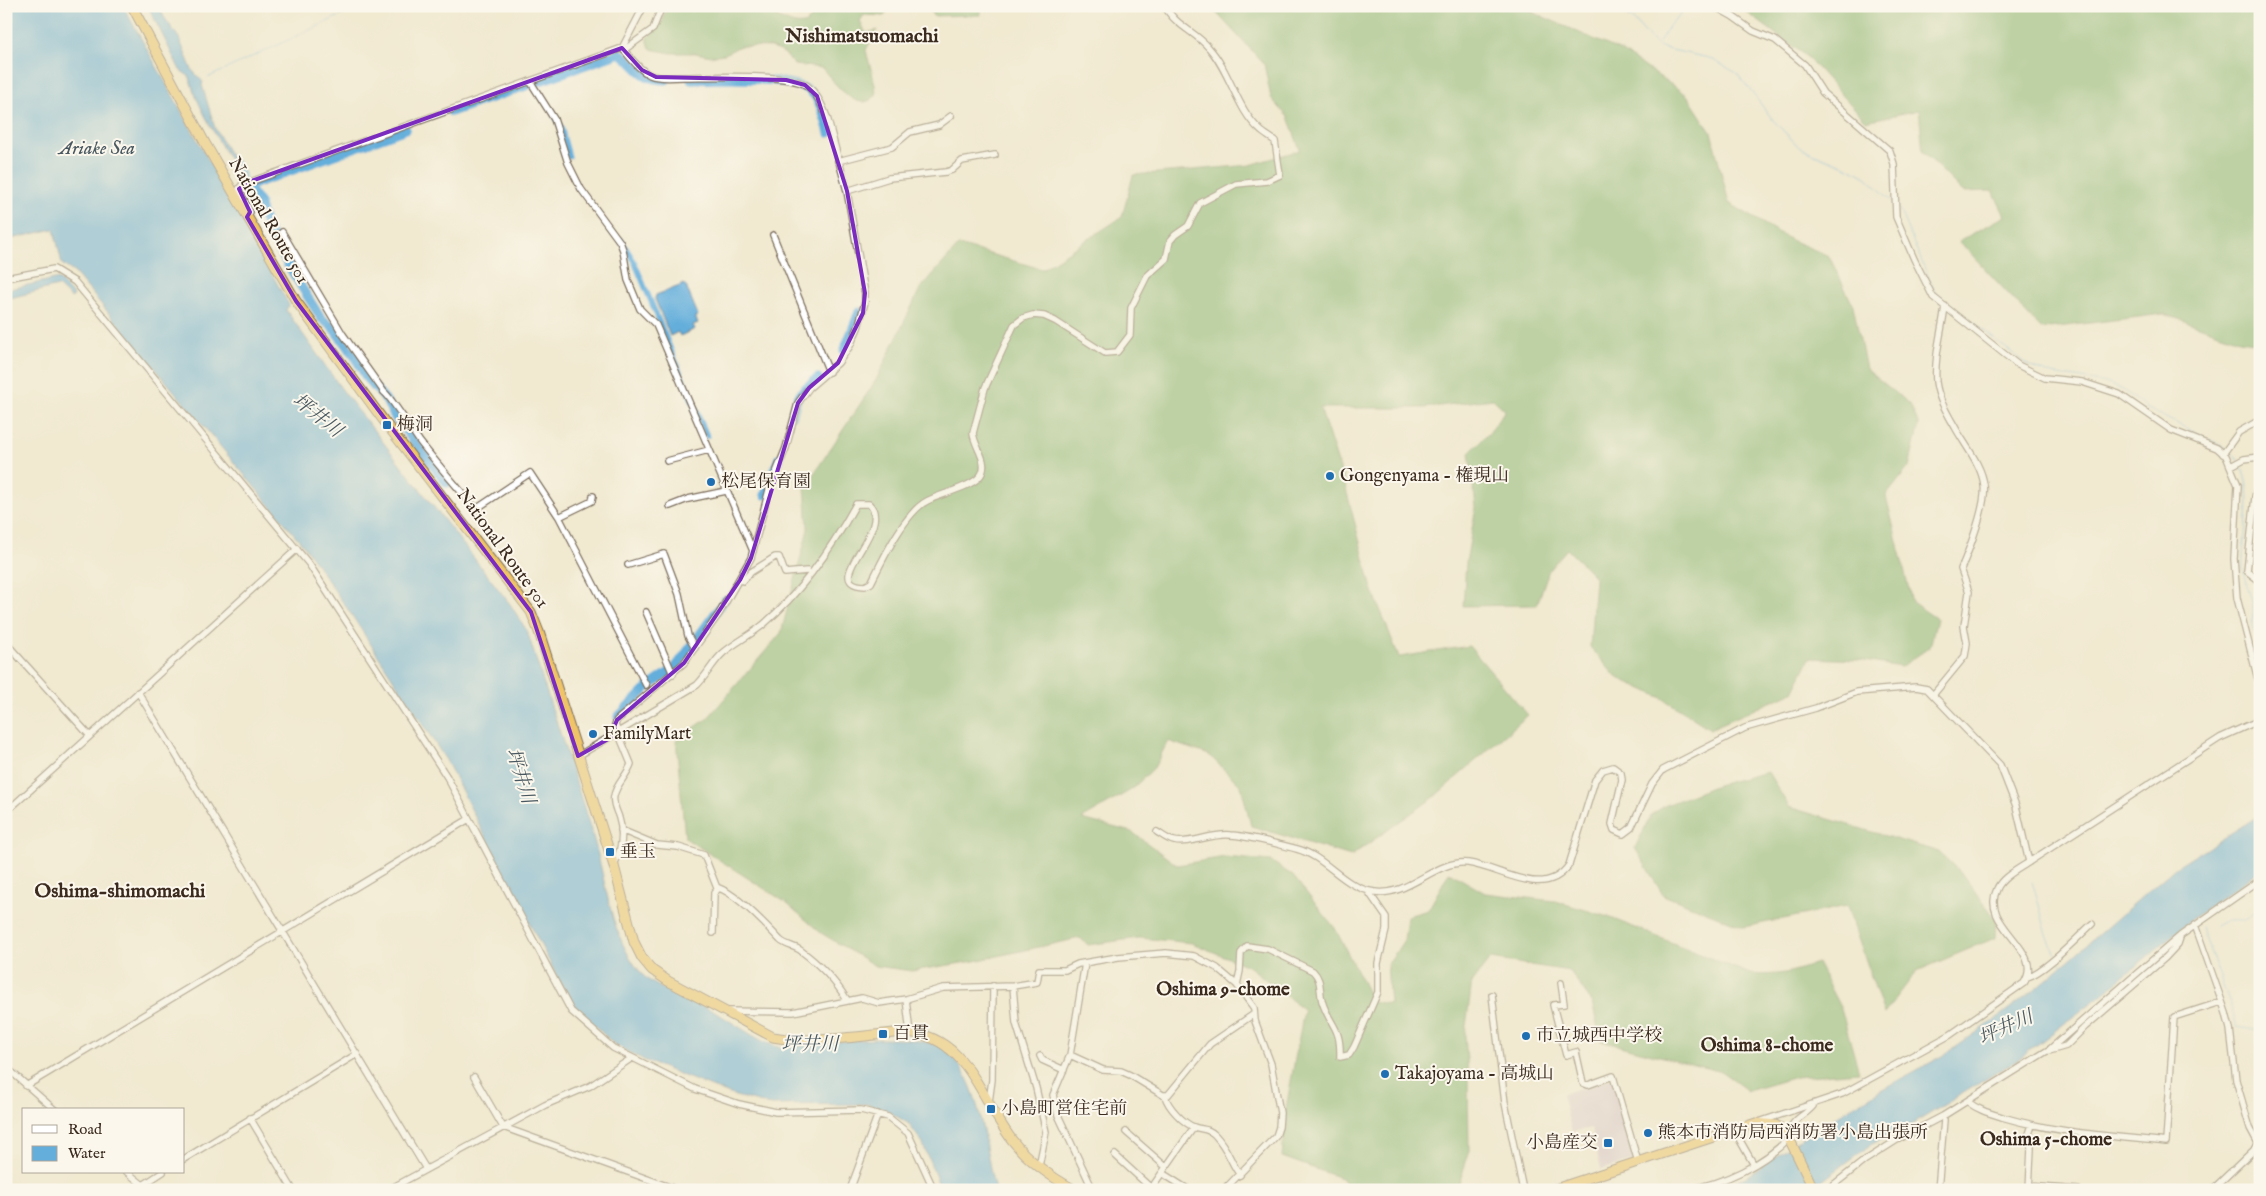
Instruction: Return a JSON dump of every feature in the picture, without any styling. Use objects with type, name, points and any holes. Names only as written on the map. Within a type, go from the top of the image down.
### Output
[{"type":"highway","name":"National Route 501","points":[[132,6],[247,217],[296,301],[384,421],[531,612],[614,866],[626,916],[642,958],[652,970],[668,981],[773,1037],[786,1040],[910,1033],[930,1037],[957,1054],[966,1064],[988,1104],[1012,1140],[1039,1166],[1075,1190]]},
{"type":"highway","points":[[1552,1190],[1756,1123],[1782,1128],[1790,1139],[1814,1190]]},
{"type":"street","points":[[623,49],[644,6]]},
{"type":"street","points":[[247,217],[250,212],[240,193],[242,185],[623,49],[653,29],[662,6]]},
{"type":"street","points":[[578,756],[697,685],[725,651],[763,624],[797,591],[835,542],[856,504],[869,504],[876,519],[864,545],[848,570],[849,577],[853,583],[865,586],[872,583],[888,549],[918,508],[926,501],[972,482],[981,476],[984,469],[983,460],[972,433],[985,388],[1014,325],[1033,315],[1044,316],[1106,353],[1117,352],[1130,335],[1131,308],[1147,276],[1166,259],[1170,241],[1188,226],[1200,203],[1236,184],[1267,181],[1280,175],[1275,141],[1259,129],[1250,118],[1222,65],[1209,47],[1169,15],[1165,6]]},
{"type":"street","points":[[1714,6],[1753,31],[1775,40],[1805,65],[1823,93],[1890,151],[1894,164],[1896,217],[1929,291],[1945,306],[2018,365],[2045,378],[2082,382],[2118,394],[2171,430],[2217,448],[2223,454],[2231,466],[2238,485],[2234,559],[2236,592],[2260,687]]},
{"type":"street","points":[[614,866],[620,853],[621,830],[614,806],[614,793],[631,764],[617,734],[615,725],[617,720],[671,672],[719,614],[740,580],[753,551],[769,490],[786,448],[798,403],[809,388],[829,371],[850,346],[865,302],[847,190],[822,105],[805,85],[786,80],[732,77],[656,77],[642,70],[623,49]]},
{"type":"street","points":[[531,83],[556,124],[568,163],[581,189],[620,242],[632,292],[640,309],[656,324],[753,551]]},
{"type":"street","points":[[838,161],[892,147],[910,132],[939,125],[951,116]]},
{"type":"street","points":[[847,190],[889,178],[946,172],[952,170],[962,161],[995,155]]},
{"type":"street","points":[[282,232],[342,333],[384,392],[389,395],[393,404],[421,443],[476,509],[530,473],[559,517],[646,685]]},
{"type":"street","points":[[773,235],[829,371]]},
{"type":"street","points":[[6,278],[54,269],[75,282],[309,564],[422,736],[469,819],[571,1011],[613,1048],[695,1089],[764,1111],[840,1109],[888,1117],[908,1133],[934,1190]]},
{"type":"street","points":[[1933,695],[1965,656],[1967,643],[1964,626],[1969,592],[1961,569],[1972,545],[1972,536],[1982,505],[1984,485],[1979,470],[1942,405],[1936,382],[1936,353],[1945,306]]},
{"type":"street","points":[[2223,454],[2240,432],[2260,420]]},
{"type":"street","points":[[667,461],[709,450]]},
{"type":"street","points":[[2231,466],[2244,459],[2260,457]]},
{"type":"street","points":[[2260,476],[2255,498],[2247,571],[2258,579],[2260,572]]},
{"type":"street","points":[[670,506],[688,499],[726,491]]},
{"type":"street","points":[[559,517],[592,501],[594,496]]},
{"type":"street","points":[[6,812],[297,549]]},
{"type":"street","points":[[628,565],[664,554],[679,594],[693,646]]},
{"type":"street","points":[[740,580],[743,581],[751,572],[775,557],[781,560],[785,572],[807,571]]},
{"type":"street","points":[[646,612],[671,672]]},
{"type":"street","points":[[6,643],[90,736]]},
{"type":"street","points":[[1157,832],[1173,841],[1228,835],[1298,849],[1310,854],[1339,878],[1368,891],[1388,892],[1449,865],[1460,863],[1469,863],[1518,879],[1550,880],[1561,875],[1569,865],[1595,780],[1598,774],[1608,767],[1619,769],[1621,773],[1622,780],[1612,824],[1614,830],[1623,834],[1631,828],[1652,784],[1663,770],[1745,728],[1816,708],[1857,692],[1916,687],[1927,688],[2000,765],[2016,806],[2029,862]]},
{"type":"street","points":[[138,692],[426,1169]]},
{"type":"street","points":[[1756,1123],[1842,1094],[1950,1035],[2024,983],[2028,971],[2024,955],[1996,916],[1993,900],[1997,888],[2002,882],[2029,862],[2220,738],[2260,720]]},
{"type":"street","points":[[26,1086],[469,819]]},
{"type":"street","points":[[621,830],[658,845],[678,847],[704,855],[717,888]]},
{"type":"street","points":[[1827,1190],[1864,1161],[1897,1140],[1968,1102],[2045,1053],[2180,936],[2260,880]]},
{"type":"street","points":[[713,933],[714,893],[717,888]]},
{"type":"street","points":[[717,888],[723,889],[772,930],[781,942],[798,949],[824,970],[839,986],[847,1000]]},
{"type":"street","points":[[1236,985],[1240,971],[1241,953],[1247,946],[1268,949],[1313,971],[1319,976],[1323,1003],[1341,1039],[1340,1057],[1349,1055],[1378,992],[1378,963],[1386,930],[1386,917],[1368,891]]},
{"type":"street","points":[[2027,977],[2036,973],[2052,960],[2092,924]]},
{"type":"street","points":[[2195,925],[2230,1029],[2236,1080],[2250,1128],[2258,1143],[2256,1148],[2212,1190]]},
{"type":"street","points":[[725,1011],[793,1012],[862,998],[879,1003],[906,999],[943,988],[1012,986],[1037,982],[1040,970],[1065,970],[1085,963],[1141,954],[1179,954],[1206,960],[1236,985],[1251,1002],[1255,1021],[1271,1064],[1280,1113],[1280,1127],[1268,1146],[1226,1188]]},
{"type":"street","points":[[1085,963],[1070,1055],[1053,1095],[1058,1115],[1093,1190]]},
{"type":"street","points":[[1562,982],[1564,1004],[1553,1005],[1566,1055],[1576,1052],[1584,1083],[1588,1085],[1614,1076],[1638,1162]]},
{"type":"street","points":[[988,1104],[992,1080],[993,986]]},
{"type":"street","points":[[1012,986],[1016,1023],[1036,1088],[1046,1132],[1039,1166]]},
{"type":"street","points":[[1492,995],[1505,1103],[1523,1190]]},
{"type":"street","points":[[906,999],[910,1033]]},
{"type":"street","points":[[1968,1102],[1976,1109],[2032,1126],[2086,1134],[2166,1142],[2174,1017],[2222,1002]]},
{"type":"street","points":[[1165,1096],[1210,1044],[1254,1014]]},
{"type":"street","points":[[185,1158],[357,1054]]},
{"type":"street","points":[[1070,1055],[1104,1070],[1130,1075],[1138,1082],[1165,1096],[1176,1113],[1194,1127],[1207,1128],[1214,1134],[1228,1150],[1234,1166],[1240,1175]]},
{"type":"street","points":[[1040,1056],[1042,1060],[1064,1070]]},
{"type":"street","points":[[381,1190],[388,1190],[545,1105],[590,1086],[632,1058]]},
{"type":"street","points":[[7,1069],[52,1108]]},
{"type":"street","points":[[474,1077],[503,1127],[678,1190]]},
{"type":"street","points":[[1687,1190],[1721,1180],[1754,1165],[1790,1139],[1789,1131],[1795,1120],[1815,1104]]},
{"type":"street","points":[[850,1190],[878,1114]]},
{"type":"street","points":[[250,1118],[293,1190]]},
{"type":"street","points":[[1938,1190],[1944,1120]]},
{"type":"street","points":[[2032,1126],[2029,1134],[2031,1148],[2029,1188],[2078,1190]]},
{"type":"street","points":[[1115,1155],[1151,1189],[1194,1127]]},
{"type":"street","points":[[1734,1130],[1754,1165]]},
{"type":"street","points":[[1126,1132],[1164,1170],[1189,1190]]},
{"type":"street","points":[[129,1174],[146,1188],[161,1174]]},
{"type":"street","points":[[1226,1188],[1235,1190]]},
{"type":"highlighted area","points":[[622,48],[642,70],[656,77],[786,80],[805,85],[817,96],[847,191],[865,293],[863,313],[838,363],[809,388],[798,403],[751,558],[740,580],[684,663],[617,720],[614,727],[617,734],[578,756],[531,612],[296,301],[247,217],[250,212],[239,189],[249,182]]},
{"type":"shaded area","points":[[1613,1078],[1635,1160],[1601,1170],[1591,1128],[1572,1132],[1562,1094]]},
{"type":"green space","points":[[667,6],[775,6],[777,17],[790,23],[801,24],[810,20],[816,6],[890,6],[884,16],[864,15],[860,21],[866,33],[877,30],[866,50],[874,79],[876,95],[869,101],[854,100],[839,88],[822,68],[794,65],[784,53],[770,47],[740,46],[725,54],[711,56],[695,53],[671,53],[650,49],[647,38],[662,22]]},
{"type":"green space","points":[[928,6],[981,6],[981,15],[933,16]]},
{"type":"green space","points":[[1210,6],[1519,6],[1621,51],[1687,95],[1711,132],[1729,203],[1791,240],[1829,256],[1853,305],[1866,369],[1910,404],[1919,425],[1909,467],[1886,496],[1912,602],[1937,619],[1930,647],[1901,667],[1858,660],[1810,658],[1793,692],[1710,729],[1662,698],[1616,677],[1590,647],[1595,577],[1567,549],[1549,570],[1537,605],[1463,606],[1466,562],[1476,507],[1469,453],[1490,432],[1505,410],[1493,399],[1424,408],[1320,408],[1344,481],[1372,589],[1399,657],[1469,646],[1528,715],[1433,798],[1351,856],[1251,826],[1241,786],[1209,755],[1168,741],[1154,768],[1131,790],[1082,819],[1132,832],[1177,865],[1225,857],[1271,861],[1293,876],[1335,928],[1372,1001],[1390,1004],[1387,965],[1404,940],[1407,916],[1428,910],[1449,872],[1485,893],[1555,901],[1606,916],[1750,974],[1768,975],[1784,973],[1817,963],[1841,1009],[1859,1072],[1796,1077],[1748,1091],[1722,1072],[1601,1041],[1592,1003],[1570,971],[1490,959],[1472,982],[1465,1034],[1468,1074],[1469,1153],[1457,1190],[1351,1190],[1341,1178],[1282,1157],[1286,1108],[1304,1010],[1250,967],[1192,943],[1139,938],[1088,945],[1080,938],[975,961],[912,971],[875,966],[821,933],[785,902],[685,838],[676,740],[707,719],[781,633],[808,529],[805,487],[876,380],[920,289],[959,245],[1042,269],[1122,217],[1133,175],[1250,165],[1300,150],[1288,117],[1271,98],[1264,64]]},
{"type":"green space","points":[[1738,6],[2260,6],[2260,343],[2239,340],[2164,314],[2041,329],[1959,241],[2005,216],[1993,191],[1963,192],[1923,152],[1919,110],[1866,121],[1807,57]]},
{"type":"green space","points":[[1768,772],[1789,807],[1939,852],[1962,874],[1996,919],[1995,938],[1917,971],[1884,1014],[1847,906],[1744,927],[1663,895],[1635,848],[1651,815],[1666,805],[1717,785]]},
{"type":"water","points":[[6,6],[123,6],[289,305],[286,310],[343,391],[510,604],[527,631],[594,840],[616,927],[631,960],[642,974],[655,985],[717,1013],[762,1041],[779,1047],[860,1040],[904,1039],[940,1047],[952,1055],[970,1085],[981,1119],[995,1190],[941,1190],[922,1142],[908,1123],[886,1110],[866,1104],[770,1105],[732,1095],[644,1060],[614,1044],[570,1002],[446,760],[351,614],[304,546],[75,273],[62,264],[54,229],[6,240]]},
{"type":"water","points":[[148,6],[159,6],[164,17],[179,38],[192,70],[203,82],[202,85],[215,128],[240,175],[203,112],[190,77],[180,70]]},
{"type":"water","points":[[55,279],[60,280],[74,296],[71,298],[58,286],[6,299],[6,290]]},
{"type":"water","points":[[685,284],[698,315],[695,317],[698,323],[693,325],[695,329],[680,336],[678,332],[670,336],[655,299],[656,295]]},
{"type":"water","name":"坪井川","points":[[2260,815],[2260,870],[2191,920],[2100,996],[2020,1058],[1918,1121],[1870,1145],[1810,1190],[1714,1190],[1746,1177],[1802,1138],[1877,1092],[1939,1058],[1989,1024],[2039,986],[2175,868]]},
{"type":"waterway","points":[[209,77],[361,6]]},
{"type":"waterway","points":[[1608,6],[1633,19],[1656,45],[1709,58],[1737,73],[1773,120],[1800,148],[1852,169],[1866,177],[1893,202]]},
{"type":"waterway","points":[[1658,44],[1669,26],[1682,12],[1682,6]]},
{"type":"waterway","points":[[451,112],[620,53],[644,75],[666,80]]},
{"type":"waterway","points":[[691,80],[751,79],[797,85],[807,89],[815,97],[829,133]]},
{"type":"waterway","points":[[555,116],[561,127],[569,157]]},
{"type":"waterway","points":[[249,186],[406,129]]},
{"type":"waterway","points":[[236,164],[243,182],[260,203],[262,214],[276,243],[321,318],[332,327],[355,357],[367,379],[385,399],[396,419],[447,483]]},
{"type":"waterway","points":[[1899,209],[1935,292],[2026,364],[2047,373],[2106,383],[2123,390],[2146,408],[2226,448]]},
{"type":"waterway","points":[[621,240],[634,261],[707,436]]},
{"type":"waterway","points":[[844,351],[859,312]]},
{"type":"waterway","points":[[793,415],[800,394],[818,378]]},
{"type":"waterway","points":[[2229,450],[2238,460]]},
{"type":"waterway","points":[[765,495],[779,458]]},
{"type":"waterway","points":[[2240,464],[2245,476],[2248,502],[2243,567],[2253,609],[2252,620],[2260,647]]},
{"type":"waterway","points":[[648,687],[675,668],[725,600]]},
{"type":"waterway","points":[[2253,618],[2260,605]]},
{"type":"waterway","points":[[618,717],[644,691]]},
{"type":"waterway","points":[[2032,882],[2045,928],[2056,954]]},
{"type":"waterway","points":[[2215,926],[2222,922],[2239,921],[2248,918],[2260,904]]},
{"type":"waterway","points":[[2201,927],[2230,1003],[2237,1027],[2260,1031]]},
{"type":"waterway","points":[[2058,958],[2062,965]]},
{"type":"place","name":"梅洞","points":[[387,425]]},
{"type":"place","name":"Gongenyama - 権現山","points":[[1330,476]]},
{"type":"place","name":"松尾保育園","points":[[711,482]]},
{"type":"place","name":"FamilyMart","points":[[593,734]]},
{"type":"place","name":"垂玉","points":[[610,852]]},
{"type":"place","name":"百貫","points":[[883,1034]]},
{"type":"place","name":"市立城西中学校","points":[[1526,1036]]},
{"type":"place","name":"Takajoyama - 高城山","points":[[1385,1074]]},
{"type":"place","name":"小島町営住宅前","points":[[991,1109]]},
{"type":"place","name":"熊本市消防局西消防署小島出張所","points":[[1648,1133]]},
{"type":"place","name":"小島産交","points":[[1608,1143]]},
{"type":"district","name":"Nishimatsuomachi","points":[[862,36]]},
{"type":"district","name":"Oshima-shimomachi","points":[[120,891]]},
{"type":"district","name":"Oshima 9-chome","points":[[1223,990]]},
{"type":"district","name":"Oshima 8-chome","points":[[1767,1046]]},
{"type":"district","name":"Oshima 5-chome","points":[[2046,1140]]},
{"type":"water label","name":"Ariake Sea","points":[[97,149]]}]
